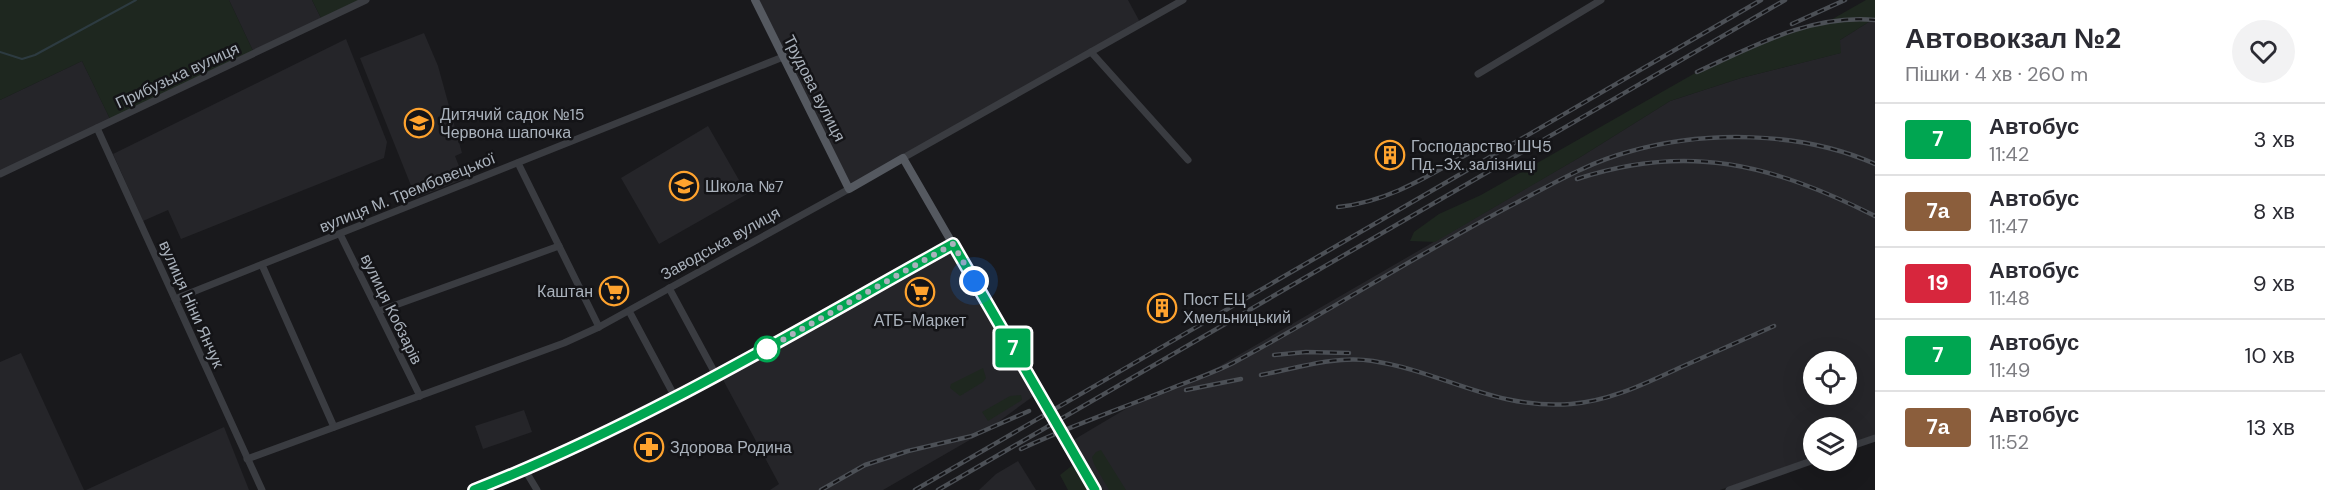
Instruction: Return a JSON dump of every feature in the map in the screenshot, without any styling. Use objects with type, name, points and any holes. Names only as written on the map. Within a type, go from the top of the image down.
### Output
[{"type":"main road","name":"Трудова вулиця","points":[[755,0],[849,189]]},
{"type":"main road","name":"Заводська вулиця","points":[[849,189],[903,158]]},
{"type":"main road","points":[[903,158],[1095,490]]},
{"type":"street","name":"Прибузька вулиця","points":[[0,174],[366,0]]},
{"type":"street","name":"Заводська вулиця","points":[[903,158],[1183,0]]},
{"type":"street","points":[[1478,74],[1601,0]]},
{"type":"street","points":[[1091,52],[1188,159]]},
{"type":"street","name":"вулиця М. Трембовецької","points":[[175,299],[783,57]]},
{"type":"street","name":"вулиця Ніни Янчук","points":[[97,128],[262,490]]},
{"type":"street","points":[[518,163],[599,327]]},
{"type":"street","name":"Заводська вулиця","points":[[247,459],[564,344],[629,311],[849,189]]},
{"type":"street","name":"вулиця Кобзарів","points":[[340,234],[420,396]]},
{"type":"street","points":[[474,490],[525,470],[717,375],[953,244]]},
{"type":"street","points":[[379,311],[559,246]]},
{"type":"street","points":[[262,265],[334,428]]},
{"type":"street","points":[[669,288],[717,375]]},
{"type":"street","points":[[629,311],[675,396]]},
{"type":"street","points":[[1857,444],[1875,438]]},
{"type":"street","points":[[1729,490],[1803,464]]},
{"type":"street","points":[[525,470],[537,490]]},
{"type":"shaded area","points":[[0,0],[229,0],[253,51],[110,119],[82,61],[0,100]]},
{"type":"shaded area","points":[[229,0],[312,0],[321,18],[253,51]]},
{"type":"shaded area","points":[[312,0],[359,0],[321,18]]},
{"type":"shaded area","points":[[755,0],[1128,0],[1141,24],[849,189]]},
{"type":"shaded area","points":[[1866,0],[1875,0],[1875,18],[1840,40],[1841,53],[1741,78],[1670,101],[1582,156],[1435,242],[1410,241],[1414,232],[1439,214],[1481,195],[1697,72],[1799,28],[1829,21]]},
{"type":"shaded area","points":[[1875,18],[1875,435],[1857,441],[1857,417],[1803,417],[1803,461],[1720,490],[1098,490],[1070,442],[1134,404],[1218,367],[1582,156],[1670,101],[1741,78],[1840,53],[1840,40]]},
{"type":"shaded area","name":"Дитячий садок №15 Червона шапочка","points":[[424,33],[438,66],[462,153],[455,156],[464,179],[416,198],[360,58]]},
{"type":"shaded area","points":[[346,39],[387,142],[384,158],[181,239],[168,210],[143,221],[113,154]]},
{"type":"shaded area","points":[[82,61],[110,119],[0,171],[0,100]]},
{"type":"shaded area","name":"Школа №7","points":[[708,126],[747,194],[659,244],[621,178]]},
{"type":"shaded area","points":[[952,248],[1035,395],[987,430],[883,490],[770,490],[779,484],[721,376]]},
{"type":"shaded area","points":[[21,353],[84,490],[0,490],[0,362]]},
{"type":"shaded area","points":[[983,368],[986,378],[983,382],[960,396],[950,388],[951,384]]},
{"type":"shaded area","points":[[1021,395],[1022,400],[988,421],[982,412],[1010,396]]},
{"type":"shaded area","points":[[524,410],[532,432],[483,449],[475,426]]},
{"type":"shaded area","points":[[224,427],[249,490],[86,490]]},
{"type":"shaded area","points":[[1101,450],[1126,490],[1109,490],[1092,457]]},
{"type":"shaded area","points":[[1018,461],[1036,490],[979,490],[996,474]]},
{"type":"shaded area","points":[[1074,464],[1089,490],[1068,490],[1060,475]]},
{"type":"waterway","points":[[0,52],[22,59],[35,55],[136,0]]},
{"type":"railway","points":[[915,490],[1761,0]]},
{"type":"railway","points":[[938,490],[1785,0]]},
{"type":"railway","points":[[1792,24],[1845,0]]},
{"type":"railway","points":[[1697,72],[1761,43],[1806,27],[1851,19],[1875,20]]},
{"type":"railway","points":[[1021,449],[1233,363],[1478,223],[1598,162],[1658,145],[1720,137],[1753,137],[1816,145],[1875,164]]},
{"type":"railway","points":[[1338,207],[1391,194],[1471,152]]},
{"type":"railway","points":[[1577,179],[1618,168],[1656,162],[1694,161],[1730,164],[1801,184],[1838,198],[1875,216]]},
{"type":"railway","points":[[1261,375],[1317,363],[1345,360],[1373,361],[1399,366],[1494,396],[1544,404],[1571,404],[1626,391],[1774,326]]},
{"type":"railway","points":[[1274,355],[1306,352],[1349,353]]},
{"type":"railway","points":[[1186,390],[1241,379]]},
{"type":"railway","points":[[821,490],[865,465],[908,451],[972,436],[1029,411]]},
{"type":"bus line","name":"7","points":[[474,490],[525,470],[670,399],[761,352],[953,244],[1095,490]]},
{"type":"place","name":"Дитячий садок №15 Червона шапочка","points":[[419,123]]},
{"type":"place","name":"Господарство ШЧ5 Пд.-Зх. залізниці","points":[[1390,155]]},
{"type":"place","name":"Школа №7","points":[[684,186]]},
{"type":"place","name":"Каштан","points":[[614,291]]},
{"type":"place","name":"АТБ-Маркет","points":[[920,292]]},
{"type":"place","name":"Пост ЕЦ Хмельницький","points":[[1162,308]]},
{"type":"place","name":"Здорова Родина","points":[[649,447]]},
{"type":"route","points":[[767,349],[761,352],[953,244],[974,281]]}]
